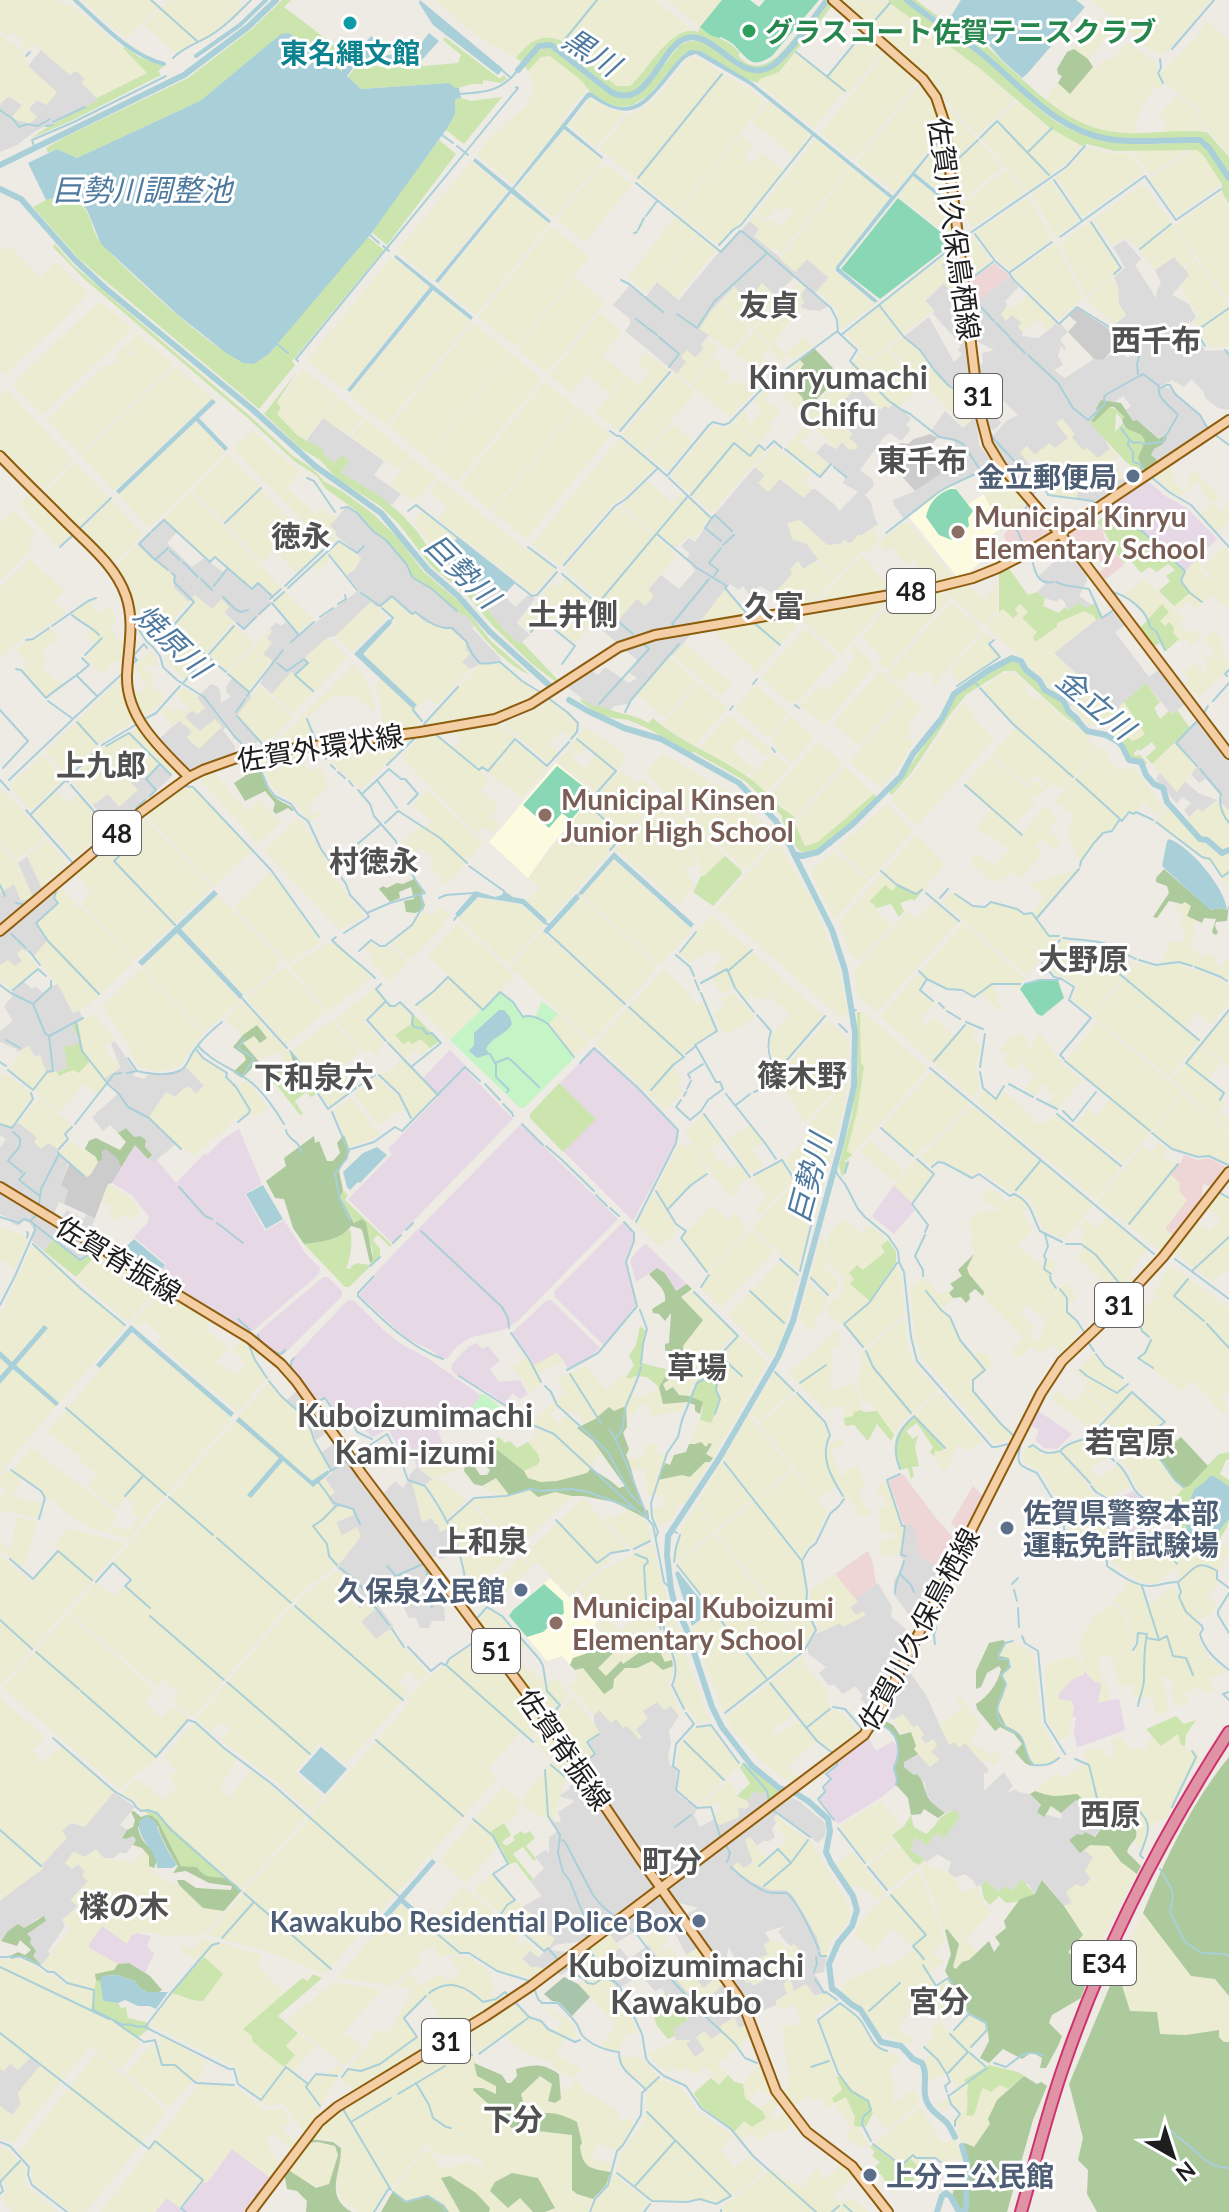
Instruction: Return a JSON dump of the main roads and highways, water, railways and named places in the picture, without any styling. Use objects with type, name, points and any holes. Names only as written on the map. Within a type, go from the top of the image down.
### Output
[{"type":"highway","name":"E34","points":[[1024,2212],[1063,2066],[1086,2007],[1133,1900],[1229,1730]]},
{"type":"highway","name":"E34","points":[[1024,2212],[1091,2007],[1154,1869],[1227,1746]]},
{"type":"main road","name":"佐賀川久保鳥栖線","points":[[833,0],[913,68],[936,97],[944,121],[983,427],[988,444],[1002,467],[1060,533],[1229,754]]},
{"type":"main road","name":"48","points":[[1060,533],[1229,420]]},
{"type":"main road","points":[[0,456],[110,568],[127,597],[131,624],[127,677],[133,706],[140,723],[151,737],[189,777]]},
{"type":"main road","name":"佐賀外環状線","points":[[0,931],[141,812],[189,777],[229,759],[495,719],[522,709],[624,645],[646,638],[957,582],[998,568],[1060,533]]},
{"type":"main road","name":"佐賀川久保鳥栖線","points":[[661,1889],[853,1745],[873,1723],[1055,1370],[1163,1257],[1229,1172]]},
{"type":"main road","name":"佐賀脊振線","points":[[0,1187],[249,1338],[281,1364],[296,1381],[548,1722],[745,2009],[776,2091],[784,2103],[807,2132],[852,2166],[888,2212]]},
{"type":"main road","name":"31","points":[[251,2212],[319,2122],[337,2107],[507,2003],[661,1889]]},
{"type":"water","points":[[420,0],[503,69],[498,75],[433,25]]},
{"type":"water","points":[[961,0],[1076,0],[1085,7],[1022,78],[990,46],[954,21],[951,16]]},
{"type":"water","name":"巨勢川調整池","points":[[289,33],[341,71],[350,60],[356,64],[347,76],[361,89],[449,83],[459,88],[461,98],[455,99],[455,114],[446,130],[370,235],[269,354],[254,364],[243,363],[178,315],[101,244],[87,210],[78,201],[63,196],[46,200],[28,163],[57,149],[77,158],[200,101],[281,34]]},
{"type":"water","points":[[429,33],[439,41],[419,63],[383,65],[356,55],[371,36],[375,39],[371,48],[383,56],[415,51]]},
{"type":"water","points":[[690,50],[701,51],[752,82],[893,196],[938,141],[943,144],[943,147],[938,144],[915,173],[950,202],[945,202],[913,176],[839,268],[878,301],[875,303],[836,271],[836,267],[890,198],[750,85],[696,54],[682,61],[657,92],[640,107],[619,110],[591,97],[587,99],[566,126],[602,159],[564,129],[514,189],[551,221],[549,223],[511,193],[438,283],[435,281],[509,191],[473,161],[475,158],[512,188],[587,93],[612,105],[625,107],[636,104],[656,88]]},
{"type":"water","points":[[396,255],[473,317],[471,320],[433,290],[350,392],[347,390],[430,287],[394,257]]},
{"type":"water","points":[[212,399],[216,402],[199,418],[228,448],[225,451],[196,421],[119,494],[116,491]]},
{"type":"water","points":[[457,538],[515,583],[506,593],[488,579],[478,591],[440,557]]},
{"type":"water","points":[[389,619],[392,623],[363,654],[417,705],[412,708],[354,654]]},
{"type":"water","points":[[1169,839],[1186,850],[1205,869],[1220,891],[1227,910],[1211,910],[1162,866]]},
{"type":"water","points":[[614,852],[694,924],[691,928],[614,859],[547,934],[543,931],[548,925],[522,904],[478,897],[459,917],[455,914],[475,891],[495,897],[504,891],[524,899],[549,924]]},
{"type":"water","points":[[214,890],[218,894],[181,929],[243,995],[240,999],[177,933],[142,966],[138,962]]},
{"type":"water","points":[[499,1010],[504,1010],[512,1024],[488,1045],[486,1049],[490,1054],[477,1058],[469,1051],[474,1045],[474,1033]]},
{"type":"water","points":[[377,1147],[387,1155],[350,1190],[343,1172],[363,1153]]},
{"type":"water","points":[[263,1185],[283,1219],[266,1229],[246,1194]]},
{"type":"water","points":[[134,1239],[165,1265],[158,1274],[125,1257],[123,1250]]},
{"type":"water","points":[[44,1325],[48,1328],[16,1365],[59,1403],[56,1406],[13,1369],[0,1384],[0,1376],[9,1366],[0,1358],[0,1351],[12,1362]]},
{"type":"water","points":[[131,1325],[234,1413],[231,1417],[132,1332],[100,1368],[96,1365]]},
{"type":"water","points":[[239,1417],[312,1481],[328,1470],[329,1474],[313,1487],[283,1461],[251,1498],[247,1495],[279,1458],[236,1421]]},
{"type":"water","points":[[1210,1476],[1229,1486],[1229,1519],[1202,1549],[1188,1535],[1186,1515],[1194,1491]]},
{"type":"water","points":[[678,1571],[710,1612],[692,1626],[675,1573]]},
{"type":"water","points":[[321,1747],[347,1769],[325,1794],[299,1772]]},
{"type":"water","points":[[147,1816],[155,1821],[177,1865],[172,1868],[157,1868],[154,1855],[139,1828],[139,1821]]},
{"type":"water","points":[[432,1859],[436,1862],[404,1899],[431,1922],[427,1926],[401,1903],[372,1936],[368,1932]]},
{"type":"water","points":[[117,1975],[135,1981],[147,1992],[168,1992],[156,2009],[125,2000],[118,2003],[103,2001],[102,1976]]},
{"type":"waterway","points":[[75,0],[127,46],[164,64]]},
{"type":"waterway","points":[[151,0],[198,42]]},
{"type":"waterway","points":[[173,58],[222,28],[251,0]]},
{"type":"waterway","points":[[196,56],[240,25],[266,0]]},
{"type":"waterway","name":"黒川","points":[[0,165],[184,75],[248,27],[276,0]]},
{"type":"waterway","points":[[562,43],[597,0]]},
{"type":"waterway","name":"黒川","points":[[518,70],[539,46],[551,45],[611,92],[624,96],[644,86],[675,45],[695,37],[748,69],[760,70],[772,66],[785,54],[827,0]]},
{"type":"waterway","name":"黒川","points":[[907,0],[982,54],[1040,105],[1071,126],[1108,139],[1200,140],[1229,178]]},
{"type":"waterway","points":[[1172,49],[1214,0]]},
{"type":"waterway","points":[[870,26],[890,3]]},
{"type":"waterway","points":[[827,77],[863,33]]},
{"type":"waterway","points":[[26,56],[30,52]]},
{"type":"waterway","points":[[796,52],[845,91]]},
{"type":"waterway","points":[[1160,59],[1158,73],[1163,83]]},
{"type":"waterway","points":[[502,70],[511,78],[518,70]]},
{"type":"waterway","points":[[638,178],[722,74]]},
{"type":"waterway","points":[[35,149],[32,140],[166,76]]},
{"type":"waterway","points":[[461,94],[493,89],[511,78]]},
{"type":"waterway","points":[[298,361],[296,359],[516,87]]},
{"type":"waterway","points":[[53,122],[85,107]]},
{"type":"waterway","points":[[0,110],[19,127],[27,124],[38,126],[50,119]]},
{"type":"waterway","points":[[980,138],[997,121],[1049,175]]},
{"type":"waterway","points":[[46,126],[53,125]]},
{"type":"waterway","points":[[1028,152],[1052,128]]},
{"type":"waterway","points":[[442,135],[453,143]]},
{"type":"waterway","points":[[719,245],[741,225],[813,135]]},
{"type":"waterway","points":[[953,155],[958,159],[978,140]]},
{"type":"waterway","points":[[457,146],[468,155]]},
{"type":"waterway","points":[[963,238],[1066,167],[1085,146]]},
{"type":"waterway","points":[[1060,237],[1145,176],[1176,220],[1221,189]]},
{"type":"waterway","points":[[1054,180],[1082,221]]},
{"type":"waterway","points":[[636,183],[721,252],[740,231],[743,232],[831,308],[838,332]]},
{"type":"waterway","name":"巨勢川","points":[[0,189],[21,199],[75,260],[105,288],[252,409],[315,466],[381,513],[428,570],[550,686]]},
{"type":"waterway","points":[[646,216],[657,201]]},
{"type":"waterway","points":[[638,230],[644,218]]},
{"type":"waterway","points":[[1091,222],[1121,268],[1114,274]]},
{"type":"waterway","points":[[1140,249],[1171,224]]},
{"type":"waterway","points":[[975,234],[995,261],[1009,273],[1052,242]]},
{"type":"waterway","points":[[370,235],[379,243]]},
{"type":"waterway","points":[[769,382],[836,332],[841,335],[955,245]]},
{"type":"waterway","points":[[383,246],[389,251]]},
{"type":"waterway","points":[[677,314],[697,328],[714,302],[767,253]]},
{"type":"waterway","points":[[968,284],[993,262]]},
{"type":"waterway","points":[[1009,273],[1059,324],[1077,307],[1119,333],[1140,353],[1138,374]]},
{"type":"waterway","points":[[621,280],[663,312]]},
{"type":"waterway","points":[[969,288],[969,294],[977,302]]},
{"type":"waterway","points":[[879,305],[935,371],[959,392],[956,396],[958,406],[976,417]]},
{"type":"waterway","points":[[980,306],[994,321]]},
{"type":"waterway","points":[[1199,329],[1229,308]]},
{"type":"waterway","points":[[636,319],[657,335]]},
{"type":"waterway","points":[[996,323],[1009,336]]},
{"type":"waterway","points":[[1196,331],[1205,346]]},
{"type":"waterway","points":[[841,335],[857,350],[850,361],[889,401],[939,437],[963,444],[981,471],[939,492],[886,533]]},
{"type":"waterway","points":[[659,337],[679,354],[669,367]]},
{"type":"waterway","points":[[1010,338],[1025,353]]},
{"type":"waterway","points":[[277,344],[288,353]]},
{"type":"waterway","points":[[1225,350],[1229,355]]},
{"type":"waterway","points":[[1028,355],[1058,383],[1073,408],[1088,420],[1105,404],[1107,394],[1143,374],[1159,386],[1162,399],[1178,415],[1167,434]]},
{"type":"waterway","points":[[620,431],[670,372]]},
{"type":"waterway","points":[[1161,388],[1170,385],[1175,394],[1200,415],[1208,429]]},
{"type":"waterway","points":[[564,565],[615,506],[658,468],[667,476],[709,425],[713,422],[729,423],[764,387]]},
{"type":"waterway","points":[[987,426],[993,438],[1018,465],[1014,475]]},
{"type":"waterway","points":[[1121,428],[1129,439],[1133,462],[1140,464],[1143,472]]},
{"type":"waterway","points":[[610,431],[658,468]]},
{"type":"waterway","points":[[1214,434],[1229,445]]},
{"type":"waterway","points":[[1130,440],[1143,444],[1163,442],[1166,435]]},
{"type":"waterway","points":[[767,448],[774,441],[782,448]]},
{"type":"waterway","points":[[691,495],[734,443],[750,456],[759,445],[765,450]]},
{"type":"waterway","points":[[785,449],[820,477],[831,464]]},
{"type":"waterway","points":[[834,467],[846,477]]},
{"type":"waterway","points":[[1150,476],[1191,505],[1229,547]]},
{"type":"waterway","points":[[307,478],[314,481],[335,512]]},
{"type":"waterway","points":[[669,478],[709,516],[712,518],[715,515],[732,531]]},
{"type":"waterway","points":[[1032,495],[1043,483],[1048,495],[1095,503]]},
{"type":"waterway","points":[[225,523],[261,488]]},
{"type":"waterway","points":[[601,600],[688,496]]},
{"type":"waterway","points":[[78,530],[111,498]]},
{"type":"waterway","points":[[1025,548],[1011,525],[1019,520],[1028,504]]},
{"type":"waterway","points":[[408,511],[416,505],[532,596],[537,595],[557,572]]},
{"type":"waterway","points":[[341,508],[348,507],[357,513],[386,540],[407,565],[412,577],[432,589],[457,611]]},
{"type":"waterway","points":[[1101,510],[1142,531],[1185,571],[1181,581],[1202,602]]},
{"type":"waterway","points":[[711,519],[705,528],[721,541]]},
{"type":"waterway","points":[[152,531],[164,520],[210,562],[215,557],[252,589],[258,583],[273,597]]},
{"type":"waterway","points":[[150,533],[139,544],[155,560],[168,548]]},
{"type":"waterway","points":[[657,534],[697,568],[727,586],[725,588],[748,615]]},
{"type":"waterway","points":[[60,547],[73,535]]},
{"type":"waterway","points":[[723,545],[734,535]]},
{"type":"waterway","points":[[288,588],[339,541],[357,553],[364,546]]},
{"type":"waterway","points":[[528,547],[556,568]]},
{"type":"waterway","points":[[714,576],[718,570],[709,563],[721,548]]},
{"type":"waterway","points":[[285,586],[324,549]]},
{"type":"waterway","points":[[170,551],[180,560]]},
{"type":"waterway","points":[[329,555],[357,590]]},
{"type":"waterway","points":[[1031,555],[1039,578],[1053,582]]},
{"type":"waterway","points":[[157,561],[168,570]]},
{"type":"waterway","points":[[183,562],[198,577]]},
{"type":"waterway","points":[[214,586],[227,569]]},
{"type":"waterway","points":[[172,573],[174,582],[194,602],[173,626],[204,653]]},
{"type":"waterway","points":[[562,574],[633,634]]},
{"type":"waterway","points":[[201,579],[212,590]]},
{"type":"waterway","points":[[675,627],[672,624],[709,579]]},
{"type":"waterway","points":[[1056,582],[1089,589],[1102,618],[1115,609]]},
{"type":"waterway","points":[[270,599],[281,589]]},
{"type":"waterway","points":[[274,601],[284,592]]},
{"type":"waterway","points":[[1112,592],[1130,600],[1141,610],[1165,650]]},
{"type":"waterway","points":[[361,593],[380,606],[392,596],[412,614],[415,612],[437,625],[452,628],[467,642],[480,663],[500,662],[540,692]]},
{"type":"waterway","points":[[338,604],[346,599],[345,595]]},
{"type":"waterway","points":[[223,597],[235,609],[241,612],[248,610]]},
{"type":"waterway","points":[[52,626],[96,598]]},
{"type":"waterway","points":[[272,603],[298,634]]},
{"type":"waterway","points":[[259,614],[270,604]]},
{"type":"waterway","points":[[320,617],[333,608]]},
{"type":"waterway","points":[[382,608],[393,618],[389,623]]},
{"type":"waterway","points":[[72,615],[99,635]]},
{"type":"waterway","points":[[237,623],[244,629],[256,617]]},
{"type":"waterway","points":[[531,632],[542,619],[575,646],[562,664]]},
{"type":"waterway","points":[[291,642],[314,622]]},
{"type":"waterway","points":[[753,622],[780,645]]},
{"type":"waterway","name":"焼原川","points":[[132,625],[160,656],[163,667],[204,697],[250,752]]},
{"type":"waterway","points":[[209,654],[234,626]]},
{"type":"waterway","points":[[26,640],[49,628]]},
{"type":"waterway","points":[[157,644],[170,630]]},
{"type":"waterway","points":[[85,655],[102,638]]},
{"type":"waterway","points":[[957,686],[1000,657],[989,644],[994,640]]},
{"type":"waterway","points":[[599,704],[649,649],[643,643]]},
{"type":"waterway","points":[[131,665],[137,660],[133,656],[144,644],[147,648]]},
{"type":"waterway","points":[[625,712],[631,700],[679,644]]},
{"type":"waterway","points":[[247,696],[283,650]]},
{"type":"waterway","points":[[207,656],[226,672]]},
{"type":"waterway","points":[[16,669],[21,670],[46,698],[89,665],[82,658]]},
{"type":"waterway","name":"金立川","points":[[794,854],[802,856],[818,852],[853,824],[901,776],[913,754],[942,718],[954,694],[1012,658],[1021,661],[1045,690],[1063,700],[1069,712],[1087,731],[1106,735],[1122,746],[1129,760],[1141,762],[1146,775],[1163,788],[1167,802],[1200,839],[1207,840],[1222,853],[1229,850]]},
{"type":"waterway","points":[[184,682],[204,659]]},
{"type":"waterway","points":[[277,663],[287,671],[304,659],[308,663],[295,675],[313,691]]},
{"type":"waterway","points":[[1227,676],[1225,674],[1229,670]]},
{"type":"waterway","points":[[74,718],[123,673]]},
{"type":"waterway","points":[[228,674],[249,692]]},
{"type":"waterway","points":[[77,676],[97,696]]},
{"type":"waterway","points":[[753,684],[757,679]]},
{"type":"waterway","name":"金立川","points":[[974,681],[978,686]]},
{"type":"waterway","points":[[1213,701],[1229,683]]},
{"type":"waterway","points":[[143,720],[156,713],[180,686]]},
{"type":"waterway","points":[[427,726],[424,724],[458,687]]},
{"type":"waterway","points":[[980,688],[1012,723],[1073,777]]},
{"type":"waterway","points":[[548,698],[578,723],[577,732],[571,739]]},
{"type":"waterway","points":[[236,712],[245,699]]},
{"type":"waterway","name":"巨勢川","points":[[569,700],[624,728],[661,739],[739,783],[776,821],[832,930],[845,970],[855,1032],[854,1086],[793,1321],[778,1357],[720,1457],[668,1536],[667,1555],[674,1602],[722,1727],[752,1766],[779,1788],[808,1801],[828,1819],[830,1831],[826,1852],[853,1896],[857,1910],[852,1926],[838,1943],[829,1964],[832,1989],[860,2009],[881,2042],[901,2046],[913,2059],[922,2063],[927,2102],[948,2124],[955,2137]]},
{"type":"waterway","points":[[9,780],[73,719],[48,701]]},
{"type":"waterway","points":[[795,705],[799,708]]},
{"type":"waterway","points":[[730,710],[733,706]]},
{"type":"waterway","points":[[1204,713],[1208,706]]},
{"type":"waterway","points":[[414,707],[422,721]]},
{"type":"waterway","points":[[0,710],[28,741],[3,768]]},
{"type":"waterway","points":[[237,716],[265,747],[257,748]]},
{"type":"waterway","points":[[307,719],[316,741]]},
{"type":"waterway","points":[[1197,766],[1176,743],[1198,720]]},
{"type":"waterway","points":[[77,722],[97,744]]},
{"type":"waterway","points":[[102,745],[137,724]]},
{"type":"waterway","points":[[106,746],[129,733],[171,775]]},
{"type":"waterway","points":[[434,733],[479,770],[482,767],[488,771],[515,739],[547,766],[569,742]]},
{"type":"waterway","points":[[387,765],[418,735]]},
{"type":"waterway","points":[[577,739],[616,771],[587,804],[623,836],[610,850]]},
{"type":"waterway","points":[[772,748],[775,752]]},
{"type":"waterway","points":[[69,777],[98,749]]},
{"type":"waterway","points":[[320,750],[326,759]]},
{"type":"waterway","points":[[255,757],[268,787],[308,821],[321,849],[346,884],[350,895],[367,913],[425,893],[395,840],[374,816],[370,804],[358,790]]},
{"type":"waterway","points":[[150,796],[156,790],[146,779],[159,765]]},
{"type":"waterway","points":[[331,765],[335,769]]},
{"type":"waterway","points":[[363,793],[389,769],[405,779],[418,794],[408,804]]},
{"type":"waterway","points":[[1200,769],[1221,794],[1221,809],[1229,823]]},
{"type":"waterway","points":[[338,772],[345,778]]},
{"type":"waterway","points":[[1076,779],[1119,818]]},
{"type":"waterway","points":[[0,780],[9,790]]},
{"type":"waterway","points":[[377,780],[397,808]]},
{"type":"waterway","points":[[31,814],[65,781]]},
{"type":"waterway","points":[[349,781],[353,786]]},
{"type":"waterway","points":[[71,785],[105,824]]},
{"type":"waterway","points":[[965,785],[1022,835]]},
{"type":"waterway","points":[[183,786],[193,787],[271,870],[319,937]]},
{"type":"waterway","points":[[136,808],[145,800]]},
{"type":"waterway","points":[[26,810],[72,862]]},
{"type":"waterway","points":[[385,823],[398,811],[440,838],[467,863]]},
{"type":"waterway","points":[[1080,866],[1103,833],[1112,831],[1129,812],[1153,820]]},
{"type":"waterway","points":[[1156,822],[1202,857],[1210,859],[1222,877],[1229,872]]},
{"type":"waterway","points":[[107,826],[111,830],[121,823]]},
{"type":"waterway","points":[[334,864],[381,824]]},
{"type":"waterway","points":[[132,825],[139,838],[114,861],[175,925]]},
{"type":"waterway","points":[[469,866],[505,894]]},
{"type":"waterway","points":[[1036,919],[1079,869]]},
{"type":"waterway","points":[[881,871],[897,885],[916,894],[922,890]]},
{"type":"waterway","points":[[0,885],[5,896]]},
{"type":"waterway","points":[[57,889],[54,898],[58,903],[36,923],[48,941],[99,994]]},
{"type":"waterway","points":[[940,898],[948,889]]},
{"type":"waterway","points":[[439,898],[474,893]]},
{"type":"waterway","points":[[926,893],[959,921]]},
{"type":"waterway","points":[[955,894],[973,906],[985,907],[991,902],[1024,914],[1032,913],[1049,936],[1059,936]]},
{"type":"waterway","points":[[359,951],[371,940],[385,946],[412,925],[423,906],[421,896]]},
{"type":"waterway","points":[[16,903],[22,904]]},
{"type":"waterway","points":[[344,933],[369,917],[367,913]]},
{"type":"waterway","points":[[454,920],[457,916]]},
{"type":"waterway","points":[[680,952],[696,932]]},
{"type":"waterway","points":[[548,933],[625,1004]]},
{"type":"waterway","points":[[11,934],[26,948]]},
{"type":"waterway","points":[[336,937],[332,940],[375,978]]},
{"type":"waterway","points":[[1063,938],[1107,944],[1136,959]]},
{"type":"waterway","points":[[1045,959],[1060,940]]},
{"type":"waterway","points":[[1087,947],[1199,1040]]},
{"type":"waterway","points":[[752,950],[728,971],[735,988],[754,1012]]},
{"type":"waterway","points":[[29,951],[40,965]]},
{"type":"waterway","points":[[676,955],[690,967],[694,976]]},
{"type":"waterway","points":[[1139,960],[1156,965],[1179,962],[1192,966]]},
{"type":"waterway","points":[[1042,963],[1058,978]]},
{"type":"waterway","points":[[1195,967],[1227,981]]},
{"type":"waterway","points":[[13,990],[38,969],[46,976]]},
{"type":"waterway","points":[[701,983],[727,971]]},
{"type":"waterway","points":[[919,971],[927,979],[920,990],[933,1001]]},
{"type":"waterway","points":[[416,1005],[448,977],[483,1010],[500,992],[513,1002],[523,1017],[529,1016],[548,1024],[574,1057]]},
{"type":"waterway","points":[[1025,984],[1060,978],[1074,987],[1069,1000],[1091,1018],[1060,1055],[1064,1059]]},
{"type":"waterway","points":[[927,979],[974,997],[992,984],[1020,984]]},
{"type":"waterway","points":[[695,980],[699,990]]},
{"type":"waterway","points":[[34,1003],[51,987],[51,981]]},
{"type":"waterway","points":[[381,984],[376,989],[390,1006],[400,1002],[413,1015],[414,1027],[422,1028],[427,1034],[432,1033],[441,1043],[411,1067]]},
{"type":"waterway","points":[[0,985],[33,1004],[49,1036],[53,1071],[47,1072],[33,1090],[8,1070]]},
{"type":"waterway","points":[[695,1045],[717,1031],[701,993]]},
{"type":"waterway","points":[[241,997],[287,1048]]},
{"type":"waterway","points":[[385,1002],[367,1020],[386,1041]]},
{"type":"waterway","points":[[939,1003],[944,1008]]},
{"type":"waterway","points":[[629,1007],[684,1057],[651,1090]]},
{"type":"waterway","name":"巨勢川","points":[[852,1011],[856,1010]]},
{"type":"waterway","points":[[1220,1100],[1224,1093],[1186,1063],[1229,1010]]},
{"type":"waterway","points":[[947,1011],[960,1019]]},
{"type":"waterway","points":[[754,1092],[761,1089],[769,1076],[777,1071],[769,1052],[771,1031],[757,1015]]},
{"type":"waterway","points":[[780,1068],[825,1016]]},
{"type":"waterway","points":[[49,1036],[83,1018]]},
{"type":"waterway","points":[[128,1058],[137,1071],[159,1074],[176,1072],[183,1068],[198,1045],[222,1022]]},
{"type":"waterway","points":[[966,1022],[983,1029]]},
{"type":"waterway","points":[[76,1023],[82,1051],[108,1084],[128,1107],[149,1118],[181,1149]]},
{"type":"waterway","points":[[839,1024],[847,1032]]},
{"type":"waterway","points":[[934,1061],[965,1025]]},
{"type":"waterway","points":[[980,1067],[985,1034]]},
{"type":"waterway","points":[[243,1075],[253,1060],[238,1048],[245,1038]]},
{"type":"waterway","points":[[6,1040],[20,1048]]},
{"type":"waterway","points":[[388,1043],[438,1095]]},
{"type":"waterway","points":[[198,1046],[252,1083],[270,1102],[284,1124]]},
{"type":"waterway","points":[[681,1100],[676,1107],[690,1120],[723,1089],[696,1046],[686,1054]]},
{"type":"waterway","points":[[580,1063],[594,1048],[678,1130],[676,1143],[636,1222]]},
{"type":"waterway","points":[[196,1049],[203,1058],[227,1073],[226,1077],[250,1110],[238,1122]]},
{"type":"waterway","points":[[290,1051],[312,1078],[328,1109],[356,1088]]},
{"type":"waterway","points":[[490,1054],[495,1063],[508,1058],[539,1087]]},
{"type":"waterway","points":[[1065,1061],[1150,1131]]},
{"type":"waterway","points":[[0,1062],[6,1066]]},
{"type":"waterway","points":[[496,1064],[496,1077],[509,1090],[507,1092]]},
{"type":"waterway","points":[[690,1078],[688,1074],[703,1064]]},
{"type":"waterway","points":[[348,1150],[374,1142],[395,1127],[402,1131],[465,1067],[480,1081]]},
{"type":"waterway","points":[[930,1068],[1154,1254]]},
{"type":"waterway","points":[[127,1073],[137,1071]]},
{"type":"waterway","points":[[980,1072],[983,1088],[996,1099],[1004,1086]]},
{"type":"waterway","points":[[75,1124],[114,1074],[121,1073]]},
{"type":"waterway","points":[[359,1086],[375,1075]]},
{"type":"waterway","points":[[379,1075],[399,1094],[411,1118]]},
{"type":"waterway","points":[[687,1089],[691,1081]]},
{"type":"waterway","points":[[485,1084],[500,1100]]},
{"type":"waterway","points":[[1009,1084],[1033,1097]]},
{"type":"waterway","points":[[684,1096],[686,1092]]},
{"type":"waterway","points":[[1063,1111],[1073,1121],[1096,1092]]},
{"type":"waterway","points":[[0,1124],[12,1128],[33,1099],[31,1093]]},
{"type":"waterway","points":[[726,1094],[776,1159]]},
{"type":"waterway","points":[[736,1105],[750,1094]]},
{"type":"waterway","points":[[1037,1099],[1057,1109]]},
{"type":"waterway","points":[[503,1104],[513,1116]]},
{"type":"waterway","points":[[332,1112],[348,1150],[347,1158],[335,1173],[339,1197],[350,1220]]},
{"type":"waterway","points":[[704,1114],[750,1177]]},
{"type":"waterway","points":[[1057,1114],[1121,1166]]},
{"type":"waterway","points":[[522,1124],[543,1145]]},
{"type":"waterway","points":[[59,1149],[68,1139],[65,1134],[72,1127]]},
{"type":"waterway","points":[[881,1128],[913,1156]]},
{"type":"waterway","points":[[286,1130],[301,1152]]},
{"type":"waterway","points":[[13,1132],[20,1142],[8,1161],[22,1172]]},
{"type":"waterway","points":[[1152,1133],[1172,1149],[1198,1157],[1209,1156],[1228,1165]]},
{"type":"waterway","points":[[546,1146],[594,1191]]},
{"type":"waterway","points":[[39,1205],[41,1189],[58,1152]]},
{"type":"waterway","points":[[60,1155],[83,1175]]},
{"type":"waterway","points":[[917,1159],[934,1174],[912,1204],[928,1225],[925,1232]]},
{"type":"waterway","points":[[754,1175],[782,1160],[794,1179]]},
{"type":"waterway","points":[[1016,1190],[1041,1160]]},
{"type":"waterway","points":[[845,1173],[848,1162]]},
{"type":"waterway","points":[[932,1167],[938,1162],[972,1178],[979,1174],[1010,1196],[1020,1197],[1028,1205],[1040,1231],[1062,1242]]},
{"type":"waterway","points":[[834,1163],[837,1174],[858,1209],[888,1236],[898,1251],[917,1361],[992,1447],[1012,1444]]},
{"type":"waterway","points":[[1129,1224],[1178,1164]]},
{"type":"waterway","points":[[25,1173],[19,1180],[40,1196]]},
{"type":"waterway","points":[[668,1209],[691,1185],[707,1174]]},
{"type":"waterway","points":[[796,1183],[814,1213],[800,1271]]},
{"type":"waterway","points":[[179,1187],[205,1216],[212,1219]]},
{"type":"waterway","points":[[656,1191],[676,1224],[686,1231],[681,1238],[707,1272]]},
{"type":"waterway","points":[[1220,1193],[1229,1198]]},
{"type":"waterway","points":[[596,1195],[607,1206]]},
{"type":"waterway","points":[[610,1208],[619,1216]]},
{"type":"waterway","points":[[31,1220],[37,1214]]},
{"type":"waterway","points":[[0,1217],[19,1223],[24,1219],[30,1221],[80,1260],[95,1254]]},
{"type":"waterway","points":[[567,1370],[598,1353],[637,1306],[626,1262],[634,1233],[624,1222]]},
{"type":"waterway","points":[[217,1223],[243,1243]]},
{"type":"waterway","points":[[406,1230],[413,1223]]},
{"type":"waterway","points":[[0,1305],[35,1230],[34,1226]]},
{"type":"waterway","points":[[421,1231],[502,1307],[509,1328]]},
{"type":"waterway","points":[[27,1232],[27,1238]]},
{"type":"waterway","points":[[1045,1234],[1048,1246],[1044,1269],[1051,1274]]},
{"type":"waterway","points":[[393,1243],[401,1235]]},
{"type":"waterway","points":[[923,1276],[915,1256],[925,1235]]},
{"type":"waterway","points":[[1192,1271],[1229,1237]]},
{"type":"waterway","points":[[33,1244],[125,1325]]},
{"type":"waterway","points":[[1066,1244],[1081,1244],[1095,1254],[1125,1290]]},
{"type":"waterway","points":[[370,1266],[380,1257]]},
{"type":"waterway","points":[[780,1259],[798,1275]]},
{"type":"waterway","points":[[1175,1259],[1229,1299]]},
{"type":"waterway","points":[[863,1347],[844,1324],[869,1303],[897,1263]]},
{"type":"waterway","points":[[701,1287],[709,1275]]},
{"type":"waterway","points":[[374,1276],[358,1296],[408,1340],[443,1359]]},
{"type":"waterway","points":[[1050,1276],[1056,1288]]},
{"type":"waterway","points":[[811,1278],[828,1295]]},
{"type":"waterway","points":[[1188,1279],[1174,1296],[1204,1321]]},
{"type":"waterway","points":[[1060,1289],[1067,1298],[1067,1312],[1084,1332]]},
{"type":"waterway","points":[[750,1291],[784,1323]]},
{"type":"waterway","points":[[926,1291],[950,1317],[960,1340],[985,1370],[973,1380],[973,1391],[1014,1436]]},
{"type":"waterway","points":[[694,1292],[738,1336],[705,1371],[717,1383],[720,1399],[715,1414]]},
{"type":"waterway","points":[[1131,1297],[1136,1303]]},
{"type":"waterway","points":[[1135,1308],[1138,1312],[1131,1320],[1140,1325],[1149,1337]]},
{"type":"waterway","points":[[640,1310],[647,1329],[641,1364]]},
{"type":"waterway","points":[[238,1319],[250,1330]]},
{"type":"waterway","points":[[1207,1324],[1229,1348]]},
{"type":"waterway","points":[[511,1333],[541,1382]]},
{"type":"waterway","points":[[258,1335],[270,1349],[281,1354],[285,1350]]},
{"type":"waterway","points":[[1151,1340],[1145,1353],[1138,1358],[1153,1368]]},
{"type":"waterway","points":[[1088,1342],[1094,1351]]},
{"type":"waterway","points":[[249,1345],[267,1378]]},
{"type":"waterway","points":[[866,1351],[873,1367],[911,1413]]},
{"type":"waterway","points":[[1096,1354],[1105,1366],[1123,1378]]},
{"type":"waterway","points":[[719,1355],[742,1376]]},
{"type":"waterway","points":[[294,1358],[291,1368],[317,1402],[325,1398],[338,1418],[348,1412],[357,1432],[372,1439]]},
{"type":"waterway","points":[[800,1383],[826,1365]]},
{"type":"waterway","points":[[616,1438],[622,1430],[626,1406],[641,1367]]},
{"type":"waterway","points":[[1080,1370],[1117,1393],[1128,1384]]},
{"type":"waterway","points":[[775,1372],[794,1391]]},
{"type":"waterway","points":[[570,1374],[601,1423]]},
{"type":"waterway","points":[[459,1376],[509,1408]]},
{"type":"waterway","points":[[656,1537],[658,1532],[651,1503],[667,1453],[678,1437],[697,1383],[710,1376]]},
{"type":"waterway","points":[[269,1381],[307,1419],[315,1442],[331,1470]]},
{"type":"waterway","points":[[545,1386],[557,1405],[608,1452],[630,1494],[640,1504]]},
{"type":"waterway","points":[[1095,1431],[1132,1392],[1165,1422],[1148,1438]]},
{"type":"waterway","points":[[797,1393],[825,1422],[830,1435],[826,1459],[843,1496]]},
{"type":"waterway","points":[[66,1408],[166,1495]]},
{"type":"waterway","points":[[511,1410],[528,1423],[554,1434],[634,1508]]},
{"type":"waterway","points":[[900,1469],[896,1454],[897,1440],[914,1416],[945,1448]]},
{"type":"waterway","points":[[610,1430],[648,1518]]},
{"type":"waterway","points":[[355,1455],[387,1434],[408,1480],[425,1486],[447,1521],[461,1559],[467,1604]]},
{"type":"waterway","points":[[1061,1450],[1092,1434],[1114,1461]]},
{"type":"waterway","points":[[1018,1445],[1019,1462],[1037,1473],[1063,1516],[1065,1538],[1052,1553],[1044,1556]]},
{"type":"waterway","points":[[1029,1447],[1033,1445],[1048,1453],[1060,1451],[1090,1483]]},
{"type":"waterway","points":[[1158,1456],[1184,1487]]},
{"type":"waterway","points":[[329,1472],[347,1461]]},
{"type":"waterway","points":[[724,1462],[802,1561],[807,1591],[806,1608],[816,1630],[804,1651],[725,1713]]},
{"type":"waterway","points":[[1117,1463],[1143,1498],[1172,1508]]},
{"type":"waterway","points":[[11,1470],[41,1491],[45,1498],[39,1519]]},
{"type":"waterway","points":[[900,1474],[887,1480],[902,1526],[905,1526],[901,1555],[906,1556]]},
{"type":"waterway","points":[[125,1496],[143,1476]]},
{"type":"waterway","points":[[317,1480],[334,1503],[353,1509],[360,1524]]},
{"type":"waterway","points":[[1091,1486],[1113,1502],[1103,1520],[1118,1537],[1133,1536],[1136,1540],[1157,1542],[1164,1546]]},
{"type":"waterway","points":[[447,1522],[474,1498],[506,1496],[530,1489],[588,1492],[635,1509],[653,1525],[664,1582],[671,1589]]},
{"type":"waterway","points":[[169,1497],[213,1535]]},
{"type":"waterway","points":[[803,1559],[816,1543],[830,1514],[844,1499]]},
{"type":"waterway","points":[[337,1505],[313,1526],[327,1544],[329,1556],[337,1565]]},
{"type":"waterway","points":[[556,1520],[597,1563],[611,1553],[629,1550]]},
{"type":"waterway","name":"巨勢川","points":[[672,1530],[677,1533]]},
{"type":"waterway","points":[[1066,1533],[1079,1551],[1098,1554],[1107,1561],[1107,1566],[1139,1584],[1151,1586],[1178,1582],[1195,1567],[1204,1565],[1217,1571],[1217,1579],[1229,1588]]},
{"type":"waterway","points":[[674,1562],[680,1535]]},
{"type":"waterway","points":[[217,1538],[291,1603]]},
{"type":"waterway","points":[[634,1549],[650,1541]]},
{"type":"waterway","points":[[1166,1548],[1177,1564]]},
{"type":"waterway","points":[[10,1559],[33,1579],[58,1551],[92,1580]]},
{"type":"waterway","points":[[635,1554],[647,1559],[644,1566],[646,1600],[661,1629]]},
{"type":"waterway","points":[[895,1593],[904,1561]]},
{"type":"waterway","points":[[96,1582],[113,1563],[131,1580],[125,1586],[150,1608]]},
{"type":"waterway","points":[[387,1566],[396,1576],[423,1564]]},
{"type":"waterway","points":[[677,1565],[767,1679]]},
{"type":"waterway","points":[[340,1568],[372,1599]]},
{"type":"waterway","points":[[426,1568],[432,1607]]},
{"type":"waterway","points":[[900,1574],[914,1592]]},
{"type":"waterway","points":[[1012,1584],[1018,1578]]},
{"type":"waterway","points":[[1178,1583],[1179,1597],[1186,1612],[1202,1626],[1200,1634],[1204,1645],[1229,1670]]},
{"type":"waterway","points":[[1133,1650],[1138,1633],[1159,1640],[1142,1586]]},
{"type":"waterway","points":[[1014,1590],[1017,1601]]},
{"type":"waterway","points":[[1229,1593],[1218,1611],[1229,1633]]},
{"type":"waterway","points":[[372,1603],[389,1625]]},
{"type":"waterway","points":[[295,1606],[403,1700]]},
{"type":"waterway","points":[[478,1617],[487,1607],[502,1616],[540,1660],[547,1691],[560,1705],[550,1717]]},
{"type":"waterway","points":[[669,1607],[665,1609],[664,1624],[676,1670],[672,1685],[684,1709]]},
{"type":"waterway","points":[[1018,1608],[1019,1627]]},
{"type":"waterway","points":[[150,1616],[224,1680]]},
{"type":"waterway","points":[[0,1620],[32,1649]]},
{"type":"waterway","points":[[932,1621],[936,1628],[935,1644]]},
{"type":"waterway","points":[[392,1629],[404,1647]]},
{"type":"waterway","points":[[476,1632],[477,1640],[449,1659],[446,1665],[533,1742]]},
{"type":"waterway","points":[[1022,1636],[1025,1643],[1038,1651],[1045,1722],[1065,1754]]},
{"type":"waterway","points":[[1159,1640],[1167,1636],[1173,1656],[1186,1658],[1193,1675]]},
{"type":"waterway","points":[[1138,1706],[1144,1682],[1146,1640]]},
{"type":"waterway","points":[[1013,1641],[1005,1643],[998,1656],[1008,1659],[1010,1667],[1001,1675],[1006,1684],[998,1706],[998,1716],[1004,1726],[1020,1736],[1033,1765],[1047,1764],[1059,1758]]},
{"type":"waterway","points":[[408,1647],[431,1671],[441,1663],[445,1665]]},
{"type":"waterway","points":[[36,1652],[79,1689]]},
{"type":"waterway","points":[[227,1682],[310,1754]]},
{"type":"waterway","points":[[770,1683],[817,1741],[834,1754]]},
{"type":"waterway","points":[[81,1691],[156,1757],[188,1720],[195,1722],[272,1784],[400,1897]]},
{"type":"waterway","points":[[1229,1692],[1223,1694],[1229,1700]]},
{"type":"waterway","points":[[833,1707],[845,1709],[862,1729]]},
{"type":"waterway","points":[[806,1728],[830,1709]]},
{"type":"waterway","points":[[686,1713],[694,1724],[676,1744],[673,1766],[679,1771],[676,1790],[697,1808],[711,1807],[721,1839]]},
{"type":"waterway","points":[[697,1727],[711,1725],[739,1763]]},
{"type":"waterway","points":[[868,1735],[880,1725],[895,1737],[898,1749],[894,1768],[896,1785]]},
{"type":"waterway","points":[[582,1764],[595,1754],[587,1742],[599,1734]]},
{"type":"waterway","points":[[53,1738],[141,1811],[157,1813],[171,1830],[241,1891]]},
{"type":"waterway","points":[[376,1740],[463,1816]]},
{"type":"waterway","points":[[684,1741],[724,1780]]},
{"type":"waterway","points":[[834,1820],[818,1799],[831,1779],[826,1774],[861,1742]]},
{"type":"waterway","points":[[1172,1807],[1196,1757],[1192,1751]]},
{"type":"waterway","points":[[1075,1759],[1089,1765],[1097,1798],[1113,1811],[1137,1809],[1143,1815],[1148,1825],[1140,1855],[1143,1858]]},
{"type":"waterway","points":[[744,1764],[767,1791],[769,1801]]},
{"type":"waterway","points":[[551,1765],[565,1777],[577,1768]]},
{"type":"waterway","points":[[545,1770],[548,1816],[560,1835],[558,1853],[563,1872],[570,1881],[583,1914],[587,1938]]},
{"type":"waterway","points":[[773,1810],[810,1837]]},
{"type":"waterway","points":[[675,1827],[691,1815]]},
{"type":"waterway","points":[[473,1819],[493,1836],[508,1864],[493,1874],[515,1900],[501,1914],[544,1951],[548,1948],[559,1961]]},
{"type":"waterway","points":[[838,1828],[865,1863]]},
{"type":"waterway","points":[[0,1830],[41,1866]]},
{"type":"waterway","points":[[562,1840],[593,1895],[615,1917]]},
{"type":"waterway","points":[[764,1886],[791,1863],[808,1840]]},
{"type":"waterway","points":[[726,1845],[730,1853],[727,1862]]},
{"type":"waterway","points":[[759,1866],[778,1849],[790,1862]]},
{"type":"waterway","points":[[731,1867],[762,1890],[787,1893],[801,1912],[819,1950]]},
{"type":"waterway","points":[[868,1867],[887,1890]]},
{"type":"waterway","points":[[1160,1869],[1171,1888],[1170,1912],[1185,1942],[1202,1953],[1229,1956]]},
{"type":"waterway","points":[[244,1893],[331,1969],[254,1902],[244,1893]]},
{"type":"waterway","points":[[891,1895],[926,1935],[913,1946],[924,1959]]},
{"type":"waterway","points":[[222,1938],[253,1903]]},
{"type":"waterway","points":[[428,1923],[460,1953],[469,1953],[497,1971],[530,1981]]},
{"type":"waterway","points":[[622,1923],[635,1932],[670,1978],[745,2058],[757,2063]]},
{"type":"waterway","points":[[146,2026],[212,1945],[219,1943]]},
{"type":"waterway","points":[[589,1947],[603,1976],[620,1987],[642,2034],[649,2063],[664,2076],[686,2086],[701,2108],[731,2129],[753,2156],[816,2212]]},
{"type":"waterway","points":[[819,1953],[826,1956]]},
{"type":"waterway","points":[[0,1957],[26,1958],[48,1972],[54,1972],[67,1983],[94,1990],[93,2010],[123,2025],[143,2026],[234,2069],[238,2084],[261,2100],[286,2067],[308,2084],[306,2087],[320,2106]]},
{"type":"waterway","points":[[814,1972],[816,1957]]},
{"type":"waterway","points":[[923,1965],[936,1986],[948,1978],[969,2014],[986,2023],[987,2030],[971,2047]]},
{"type":"waterway","points":[[563,1966],[587,1983],[594,1984],[600,1980]]},
{"type":"waterway","points":[[0,1967],[109,2019]]},
{"type":"waterway","points":[[815,1979],[824,1993],[837,2000]]},
{"type":"waterway","points":[[869,2011],[900,1983]]},
{"type":"waterway","points":[[429,1993],[450,1985],[464,1988],[483,2002],[496,1999],[505,1992],[509,1996]]},
{"type":"waterway","points":[[534,1988],[542,2003],[558,2003],[590,2042],[619,2052],[624,2069],[646,2090]]},
{"type":"waterway","points":[[342,2077],[348,2069],[361,2071],[380,2064],[417,2037],[404,2018],[426,1996]]},
{"type":"waterway","points":[[515,2002],[529,2017],[541,2021],[548,2029],[575,2042],[580,2040]]},
{"type":"waterway","points":[[871,2141],[862,2124],[863,2117],[871,2110],[868,2101],[851,2091],[838,2073],[818,2020],[840,2003],[859,2018],[874,2043],[887,2051]]},
{"type":"waterway","points":[[954,2030],[969,2014]]},
{"type":"waterway","points":[[479,2054],[528,2018]]},
{"type":"waterway","points":[[115,2022],[144,2042],[155,2040],[162,2065],[175,2065],[196,2083],[234,2085]]},
{"type":"waterway","points":[[0,2033],[149,2149],[155,2141],[203,2180],[181,2208],[186,2212]]},
{"type":"waterway","points":[[947,2092],[945,2086],[950,2082],[947,2074],[968,2052],[950,2034]]},
{"type":"waterway","points":[[924,2047],[946,2073]]},
{"type":"waterway","points":[[448,2063],[468,2050],[472,2055]]},
{"type":"waterway","points":[[970,2053],[985,2066]]},
{"type":"waterway","points":[[994,2063],[1006,2067],[1027,2054],[1043,2055]]},
{"type":"waterway","points":[[811,2067],[829,2061]]},
{"type":"waterway","points":[[398,2094],[445,2066]]},
{"type":"waterway","points":[[950,2095],[987,2068]]},
{"type":"waterway","points":[[308,2084],[316,2074],[337,2076]]},
{"type":"waterway","points":[[590,2212],[595,2199],[608,2185],[617,2151],[641,2115],[642,2093],[659,2077]]},
{"type":"waterway","points":[[416,2083],[433,2118],[451,2128]]},
{"type":"waterway","points":[[948,2095],[960,2114],[955,2126]]},
{"type":"waterway","points":[[351,2122],[391,2098]]},
{"type":"waterway","points":[[343,2109],[391,2190]]},
{"type":"waterway","points":[[617,2173],[652,2201],[687,2202],[700,2199],[716,2204],[731,2196],[647,2112]]},
{"type":"waterway","points":[[1166,2125],[1206,2161],[1229,2168]]},
{"type":"waterway","points":[[635,2186],[675,2141]]},
{"type":"waterway","points":[[0,2142],[10,2146],[29,2167],[32,2185],[67,2212]]},
{"type":"waterway","points":[[873,2144],[898,2163],[904,2163],[913,2155],[916,2158],[935,2158],[941,2162]]},
{"type":"waterway","name":"巨勢川","points":[[937,2212],[946,2193],[958,2210],[963,2212],[966,2209],[967,2163],[962,2146]]},
{"type":"waterway","points":[[0,2194],[3,2191],[0,2182],[20,2161]]},
{"type":"waterway","points":[[374,2212],[389,2188]]},
{"type":"waterway","points":[[393,2192],[406,2202],[427,2196],[444,2206],[446,2212]]},
{"type":"waterway","points":[[644,2212],[650,2204]]},
{"type":"waterway","points":[[844,2205],[852,2212]]},
{"type":"waterway","points":[[832,2212],[839,2206]]},
{"type":"place","name":"東名縄文館","points":[[350,23]]},
{"type":"place","name":"グラスコート佐賀テニスクラブ","points":[[749,31]]},
{"type":"place","name":"金立郵便局","points":[[1133,476]]},
{"type":"place","name":"Municipal Kinryu Elementary School","points":[[958,532]]},
{"type":"place","name":"Municipal Kinsen Junior High School","points":[[545,815]]},
{"type":"place","name":"佐賀県警察本部 運転免許試験場","points":[[1007,1528]]},
{"type":"place","name":"久保泉公民館","points":[[521,1590]]},
{"type":"place","name":"Municipal Kuboizumi Elementary School","points":[[556,1623]]},
{"type":"place","name":"Kawakubo Residential Police Box","points":[[699,1921]]},
{"type":"place","name":"上分三公民館","points":[[870,2175]]},
{"type":"district","name":"友貞","points":[[769,304]]},
{"type":"district","name":"西千布","points":[[1156,339]]},
{"type":"district","name":"Kinryumachi Chifu","points":[[838,394]]},
{"type":"district","name":"東千布","points":[[922,459]]},
{"type":"district","name":"徳永","points":[[301,535]]},
{"type":"district","name":"久富","points":[[774,605]]},
{"type":"district","name":"土井側","points":[[573,613]]},
{"type":"district","name":"上九郎","points":[[101,764]]},
{"type":"district","name":"村徳永","points":[[374,860]]},
{"type":"district","name":"大野原","points":[[1083,958]]},
{"type":"district","name":"篠木野","points":[[802,1074]]},
{"type":"district","name":"下和泉六","points":[[314,1076]]},
{"type":"district","name":"草場","points":[[697,1366]]},
{"type":"district","name":"Kuboizumimachi Kami-izumi","points":[[415,1432]]},
{"type":"district","name":"若宮原","points":[[1130,1441]]},
{"type":"district","name":"上和泉","points":[[483,1540]]},
{"type":"district","name":"西原","points":[[1110,1813]]},
{"type":"district","name":"町分","points":[[672,1860]]},
{"type":"district","name":"檪の木","points":[[124,1905]]},
{"type":"district","name":"Kuboizumimachi Kawakubo","points":[[686,1982]]},
{"type":"district","name":"宮分","points":[[939,2000]]},
{"type":"district","name":"下分","points":[[513,2118]]}]
